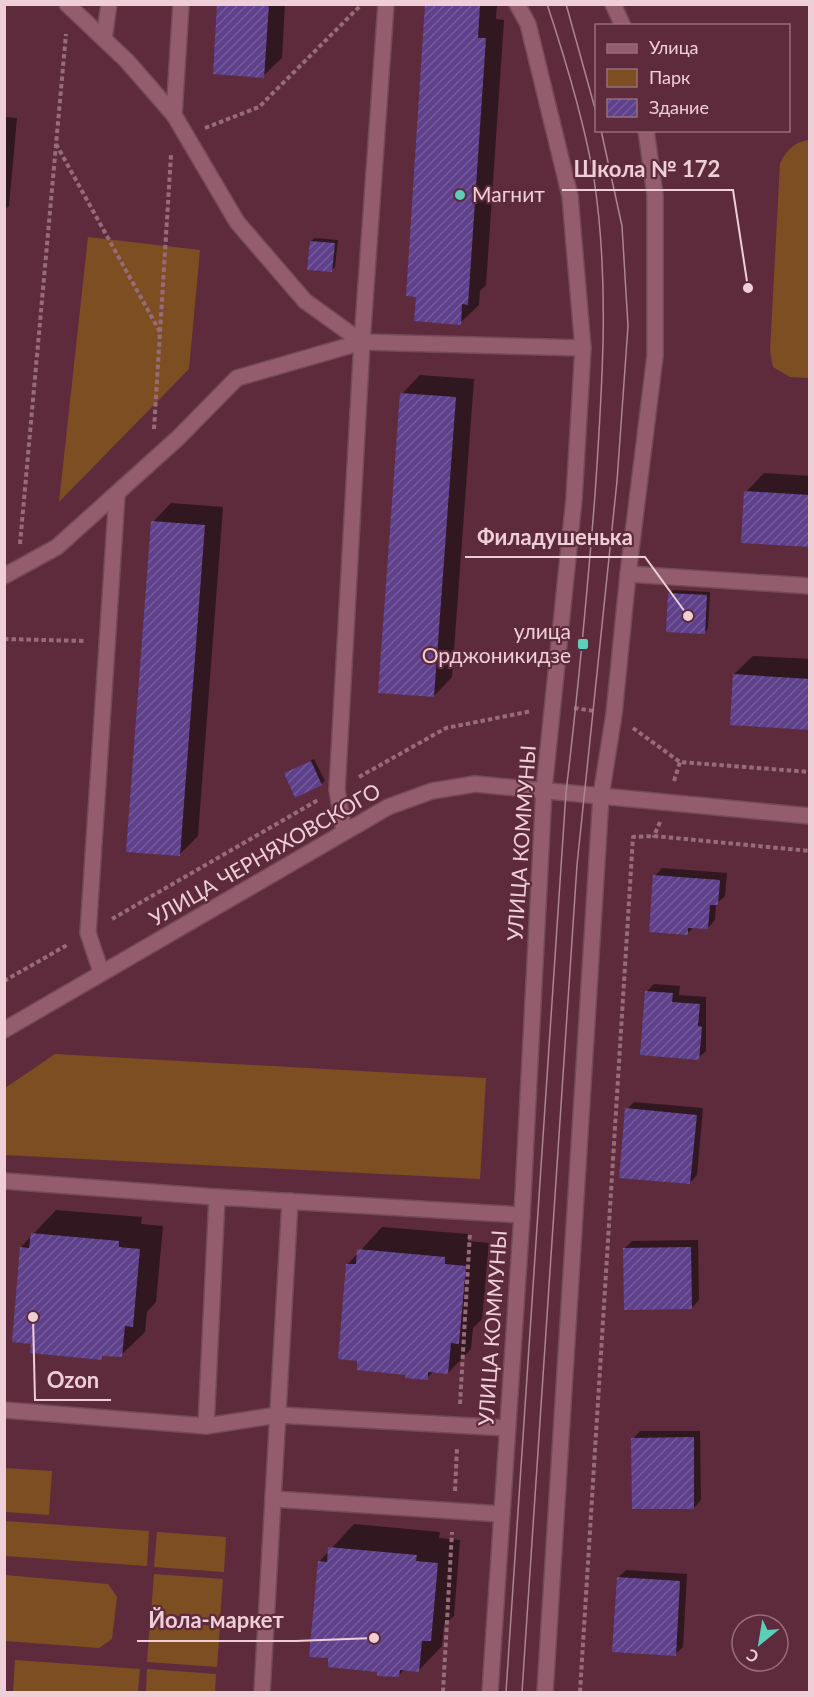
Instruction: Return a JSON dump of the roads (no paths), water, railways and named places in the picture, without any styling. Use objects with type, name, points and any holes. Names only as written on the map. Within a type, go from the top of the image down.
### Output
[{"type":"street","points":[[104,39],[109,4]]},
{"type":"street","points":[[174,115],[181,4]]},
{"type":"street","points":[[344,832],[337,789],[362,342],[386,4]]},
{"type":"street","name":"УЛИЦА КОММУНЫ","points":[[490,1692],[522,1215],[544,789],[574,499],[583,348],[570,196],[528,24],[517,4]]},
{"type":"street","points":[[613,4],[622,24]]},
{"type":"street","points":[[68,6],[127,62],[174,115],[237,222],[305,301],[362,342]]},
{"type":"street","points":[[545,1692],[601,796],[614,714],[628,574],[655,356],[655,195],[646,132]]},
{"type":"street","points":[[11,572],[57,547],[152,463],[237,378],[362,342],[583,348]]},
{"type":"street","points":[[101,972],[88,933],[117,494]]},
{"type":"street","points":[[628,574],[810,586]]},
{"type":"street","name":"УЛИЦА ЧЕРНЯХОВСКОГО","points":[[4,1030],[388,807],[432,791],[475,784],[810,816]]},
{"type":"street","points":[[4,1181],[217,1197],[522,1215]]},
{"type":"street","points":[[206,1426],[217,1197]]},
{"type":"street","points":[[262,1692],[290,1201]]},
{"type":"street","points":[[4,1410],[206,1426],[278,1415],[507,1428]]},
{"type":"street","points":[[273,1499],[501,1514]]},
{"type":"tram line","points":[[506,1692],[566,792],[592,532],[603,337],[602,258],[594,179],[574,91],[547,4]]},
{"type":"tram line","points":[[566,4],[595,108]]},
{"type":"tram line","points":[[522,1692],[577,865],[617,481],[628,326],[622,226],[601,132]]},
{"type":"place","name":"Магнит","points":[[460,195]]},
{"type":"place","name":"Школа № 172","points":[[748,288]]},
{"type":"place","name":"Филадушенька","points":[[688,616]]},
{"type":"place","name":"улица Орджоникидзе","points":[[583,644]]},
{"type":"place","name":"Ozon","points":[[33,1317]]},
{"type":"place","name":"Йола-маркет","points":[[374,1638]]}]
